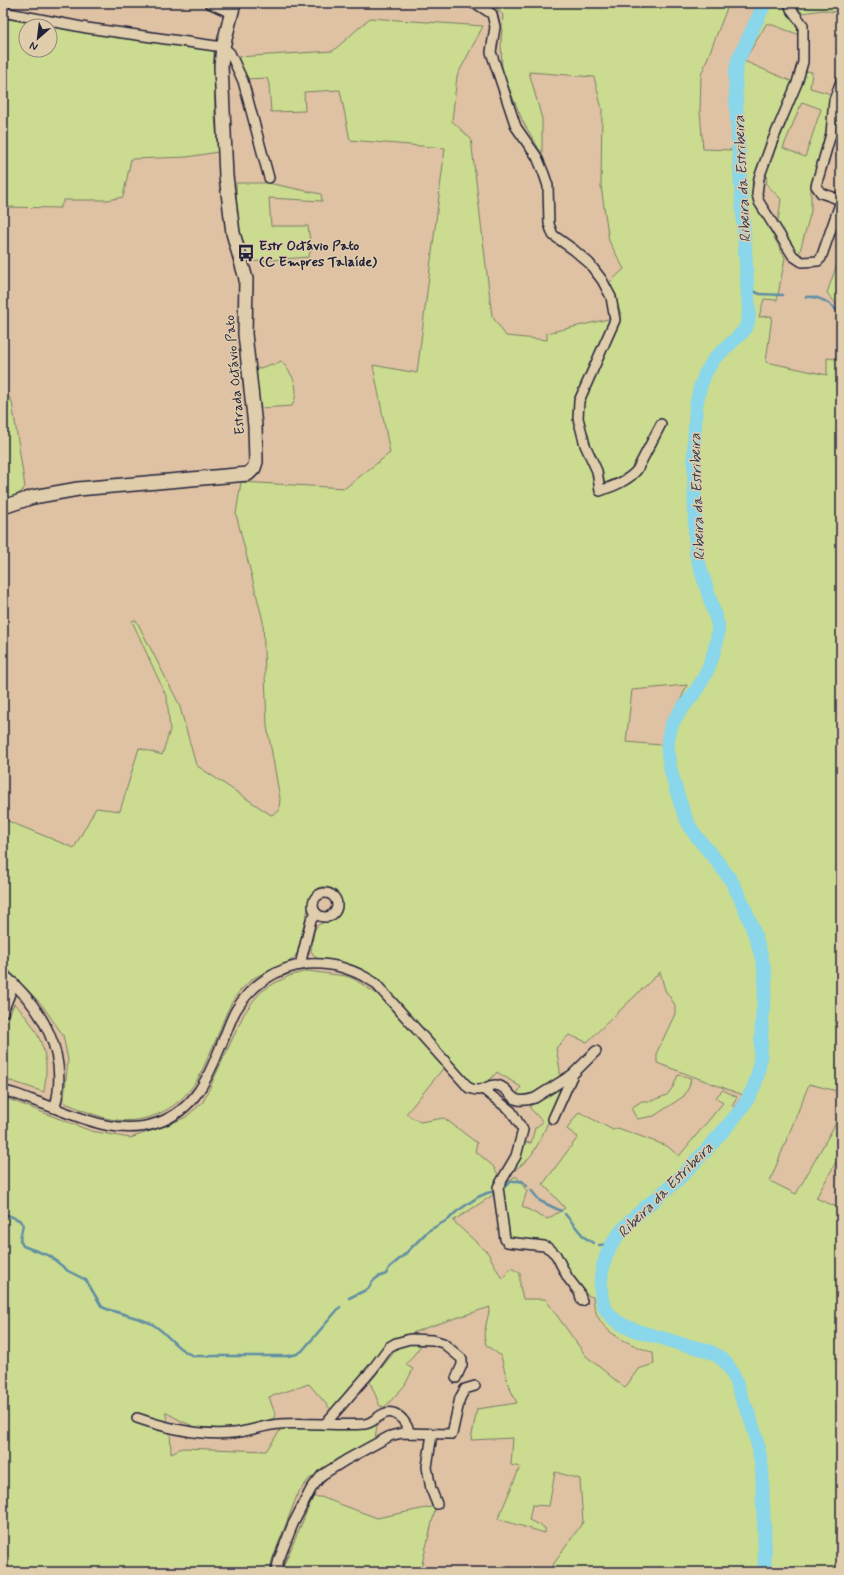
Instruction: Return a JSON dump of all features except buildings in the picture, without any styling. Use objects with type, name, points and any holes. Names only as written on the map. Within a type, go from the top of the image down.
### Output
[{"type":"street","points":[[209,3],[232,8]]},
{"type":"street","points":[[472,3],[478,4],[492,14],[495,27],[491,52],[516,127],[533,150],[544,174],[548,186],[549,224],[553,235],[574,250],[588,263],[602,280],[611,297],[615,320],[579,401],[578,418],[585,445],[597,471],[600,491],[628,478],[638,470],[661,424]]},
{"type":"street","points":[[789,3],[791,10],[803,25],[803,62],[797,83],[772,142],[757,187],[759,202],[794,256],[802,262],[818,261],[821,258],[841,200],[821,193],[816,186],[831,134],[834,100],[841,81]]},
{"type":"street","name":"Estrada Octávio Pato","points":[[3,507],[28,498],[78,489],[248,474],[254,468],[256,462],[255,426],[245,334],[246,279],[233,233],[226,176],[221,66],[223,47],[232,8]]},
{"type":"street","points":[[3,12],[87,28],[223,47],[230,53],[244,81],[269,178]]},
{"type":"street","points":[[300,965],[311,920],[316,914]]},
{"type":"street","points":[[3,1091],[55,1107],[104,1126],[130,1128],[157,1123],[178,1113],[196,1096],[207,1080],[235,1012],[248,993],[267,978],[283,970],[300,965],[325,964],[343,967],[360,974],[382,990],[469,1088],[477,1091],[484,1090],[491,1085],[501,1086],[517,1100],[529,1100],[546,1092],[572,1074],[596,1051]]},
{"type":"street","points":[[3,974],[14,983],[37,1011],[52,1038],[57,1054],[59,1079],[58,1095],[55,1107]]},
{"type":"street","points":[[3,1012],[14,983]]},
{"type":"street","points":[[553,1119],[572,1074]]},
{"type":"street","points":[[484,1090],[511,1111],[523,1130],[516,1156],[498,1187],[506,1242],[544,1246],[550,1249],[556,1255],[568,1278],[580,1292],[582,1301]]},
{"type":"street","points":[[325,1424],[372,1370],[389,1347],[396,1343],[410,1339],[433,1340],[443,1343],[462,1359],[462,1365],[456,1378]]},
{"type":"street","points":[[276,1572],[279,1559],[293,1524],[311,1490],[322,1475],[390,1436],[402,1433],[452,1434],[460,1398],[464,1389],[475,1386]]},
{"type":"street","points":[[137,1418],[182,1429],[207,1433],[232,1433],[278,1424],[367,1424],[383,1414],[392,1413],[399,1416],[407,1426],[410,1433]]},
{"type":"street","points":[[432,1434],[427,1467],[429,1480],[437,1504]]},
{"type":"green space","points":[[481,3],[729,3],[701,75],[700,111],[703,149],[733,150],[731,95],[736,53],[748,30],[757,3],[778,3],[777,5],[785,7],[800,35],[767,23],[744,61],[793,82],[757,168],[752,184],[754,196],[761,213],[785,258],[777,300],[764,299],[759,317],[772,316],[766,362],[827,375],[827,358],[836,359],[838,306],[827,293],[837,264],[841,263],[841,1092],[809,1084],[770,1181],[796,1194],[841,1114],[841,1153],[816,1198],[841,1209],[841,1572],[548,1572],[583,1522],[580,1479],[555,1472],[549,1506],[532,1505],[529,1520],[545,1528],[545,1533],[498,1519],[520,1467],[511,1465],[513,1438],[471,1440],[477,1409],[517,1403],[508,1384],[501,1356],[486,1345],[484,1334],[490,1307],[428,1327],[388,1342],[332,1411],[309,1384],[269,1397],[275,1414],[274,1418],[229,1430],[210,1430],[196,1427],[187,1424],[165,1412],[170,1429],[171,1453],[182,1448],[266,1451],[281,1429],[377,1425],[375,1440],[309,1479],[298,1493],[272,1560],[270,1572],[3,1572],[3,1097],[91,1131],[130,1138],[166,1126],[186,1117],[203,1102],[244,1014],[262,991],[289,976],[307,971],[346,976],[354,979],[380,996],[445,1066],[406,1114],[420,1122],[444,1118],[477,1143],[475,1151],[493,1166],[499,1176],[492,1190],[493,1195],[453,1221],[488,1253],[502,1279],[511,1268],[520,1273],[520,1286],[523,1299],[545,1299],[586,1356],[625,1388],[638,1369],[654,1364],[653,1353],[622,1340],[605,1327],[599,1319],[595,1309],[593,1297],[582,1291],[577,1285],[558,1253],[508,1238],[501,1187],[516,1176],[527,1191],[522,1206],[548,1219],[565,1208],[543,1184],[578,1137],[567,1129],[579,1112],[613,1130],[618,1128],[667,1146],[679,1156],[723,1103],[716,1097],[723,1090],[737,1097],[732,1105],[734,1107],[743,1095],[657,1063],[657,1052],[675,1014],[675,1005],[665,990],[660,972],[587,1042],[569,1035],[556,1048],[560,1079],[537,1093],[522,1097],[517,1094],[521,1087],[497,1072],[483,1085],[471,1083],[378,980],[362,969],[352,965],[316,958],[311,951],[314,932],[318,925],[336,918],[341,911],[342,901],[333,889],[321,887],[317,890],[309,906],[298,952],[290,961],[252,979],[239,992],[228,1010],[200,1075],[189,1091],[169,1108],[145,1118],[119,1120],[105,1118],[65,1103],[64,1099],[68,1060],[63,1035],[42,1005],[3,964],[3,819],[74,848],[96,808],[120,811],[139,748],[162,755],[170,730],[167,698],[132,621],[136,620],[179,704],[196,765],[271,815],[279,811],[280,798],[267,726],[263,621],[236,514],[241,482],[345,488],[390,453],[373,365],[417,373],[445,148],[350,140],[340,90],[304,92],[305,111],[271,112],[269,84],[267,78],[246,79],[237,57],[333,51],[370,18],[483,26],[457,76],[452,121],[471,139],[492,316],[506,336],[547,340],[547,333],[622,316],[608,284],[624,269],[609,241],[601,186],[602,109],[594,77],[529,72],[542,119],[542,154],[523,122],[502,71],[501,42],[503,15],[495,7]],"holes":[[[687,685],[661,745],[626,742],[632,690]]]},
{"type":"green space","points":[[795,3],[841,3],[841,13],[823,10],[802,13]]},
{"type":"green space","points":[[3,18],[18,21],[18,58],[58,58],[58,28],[214,50],[215,116],[218,152],[187,157],[131,159],[123,197],[108,200],[64,200],[60,208],[3,207]]},
{"type":"green space","points":[[806,71],[812,72],[810,88],[828,93],[832,97],[827,127],[811,187],[811,211],[800,251],[797,255],[778,222],[781,199],[767,185],[766,171]],"holes":[[[802,102],[821,109],[805,157],[783,148]]]},
{"type":"green space","points":[[236,183],[268,183],[321,194],[322,201],[269,198],[271,226],[308,226],[311,250],[308,257],[248,262],[237,219]]},
{"type":"green space","points":[[281,361],[289,371],[294,382],[296,388],[295,399],[292,406],[261,408],[254,370],[272,364],[274,365]]},
{"type":"green space","points":[[3,387],[12,402],[25,487],[19,494],[3,502]]},
{"type":"green space","points":[[14,1004],[32,1025],[41,1042],[46,1061],[44,1092],[11,1081],[3,1082],[3,1030]]},
{"type":"green space","points":[[678,1075],[691,1078],[689,1087],[684,1096],[654,1116],[637,1119],[631,1108],[642,1101],[651,1101],[667,1095],[673,1087]]},
{"type":"green space","points":[[560,1085],[561,1087],[549,1120],[532,1155],[509,1175],[522,1142],[531,1143],[535,1128],[543,1122],[530,1108],[531,1104]]},
{"type":"green space","points":[[405,1343],[422,1344],[406,1365],[413,1369],[405,1385],[385,1407],[380,1406],[370,1382],[399,1346]]},
{"type":"green space","points":[[313,1497],[321,1497],[377,1518],[436,1506],[420,1572],[281,1572]]},
{"type":"waterway","name":"Ribeira da Estribeira","points":[[764,1572],[765,1538],[760,1457],[750,1417],[732,1371],[722,1359],[712,1353],[638,1331],[620,1323],[607,1311],[603,1302],[601,1291],[605,1259],[611,1245],[629,1222],[672,1185],[711,1145],[735,1117],[746,1102],[754,1086],[760,1063],[765,992],[765,975],[761,953],[748,916],[733,884],[688,823],[671,771],[668,754],[668,742],[669,733],[675,718],[697,689],[705,675],[717,641],[718,625],[696,554],[694,446],[696,406],[705,374],[714,359],[743,332],[748,323],[749,311],[735,76],[738,60],[765,3]]},
{"type":"waterway","points":[[748,289],[760,294],[783,295]]},
{"type":"waterway","points":[[806,297],[819,298],[828,303],[838,312],[841,321]]},
{"type":"waterway","points":[[503,1188],[512,1181],[522,1181],[527,1186]]},
{"type":"waterway","points":[[531,1190],[540,1201],[561,1211]]},
{"type":"waterway","points":[[349,1298],[368,1289],[373,1281],[386,1274],[389,1268],[428,1231],[449,1219],[456,1212],[478,1197],[496,1191]]},
{"type":"waterway","points":[[3,1213],[19,1220],[23,1224],[20,1240],[23,1246],[50,1256],[68,1271],[86,1280],[102,1307],[152,1324],[187,1353],[194,1356],[288,1356],[297,1354],[302,1351],[340,1307]]},
{"type":"waterway","points":[[565,1214],[584,1237],[593,1243]]},
{"type":"waterway","points":[[599,1245],[612,1244]]},
{"type":"place","name":"Estr Octávio Pato (C Empres Talaíde)","points":[[246,253]]}]
